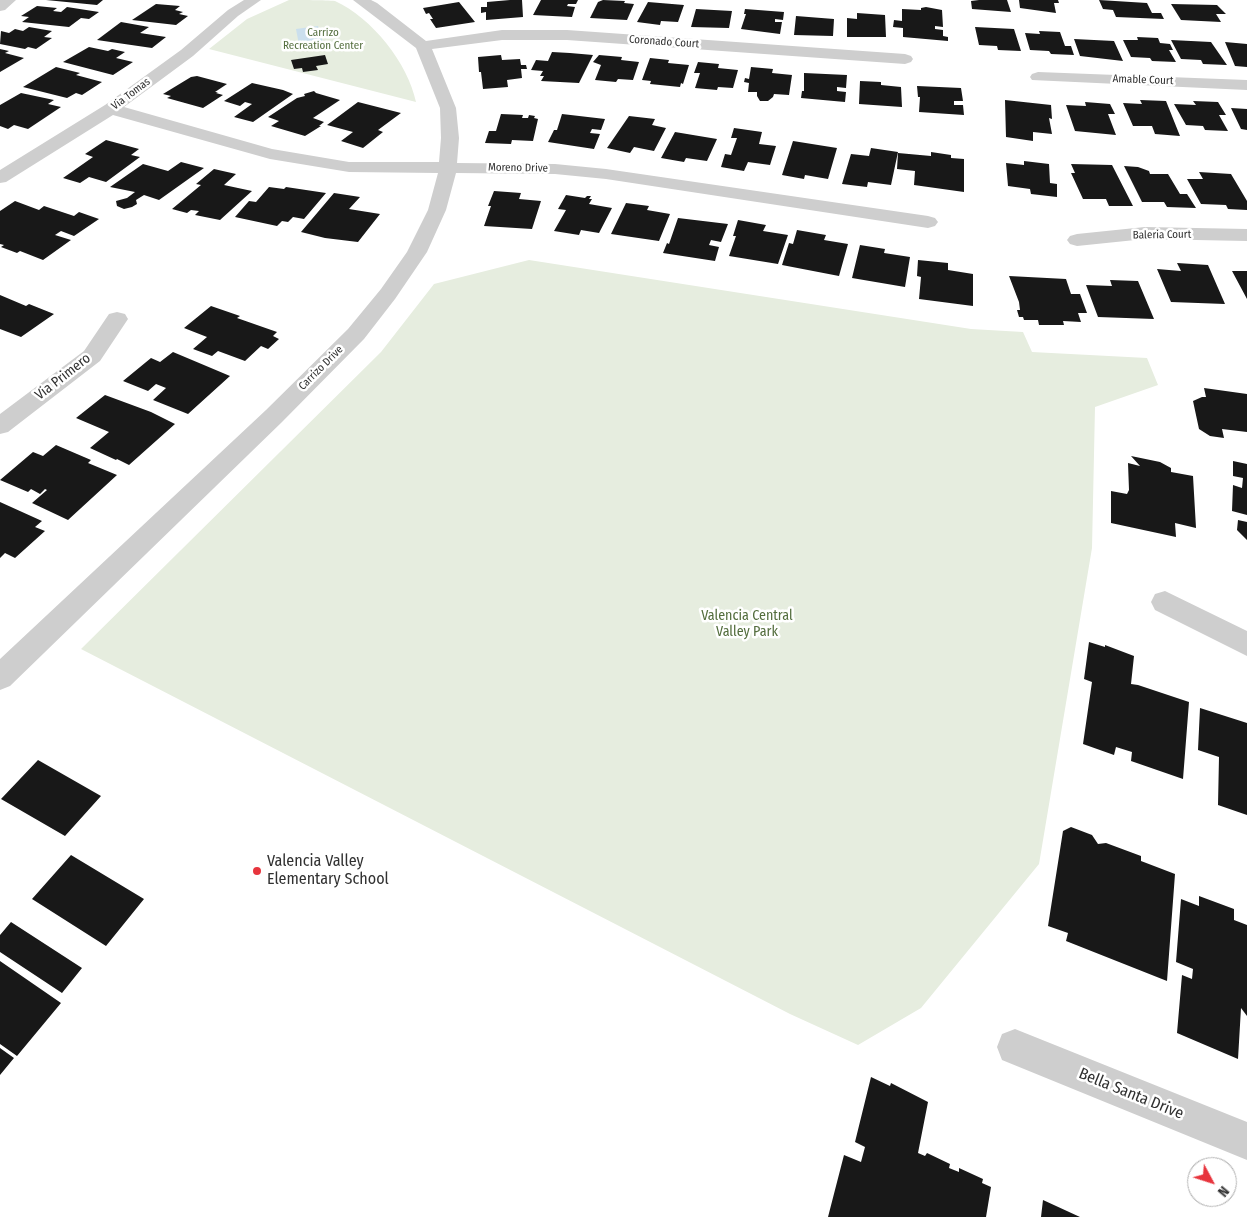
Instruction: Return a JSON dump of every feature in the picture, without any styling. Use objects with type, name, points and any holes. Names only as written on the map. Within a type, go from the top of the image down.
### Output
[{"type":"street","points":[[0,7],[9,0]]},
{"type":"street","name":"Via Tomas","points":[[0,178],[111,109],[186,53],[233,13],[254,0]]},
{"type":"street","name":"Carrizo Drive","points":[[0,677],[260,429],[356,334],[388,294],[417,252],[436,210],[448,168],[450,138],[448,108],[423,46],[372,6],[360,0]]},
{"type":"street","name":"Coronado Court","points":[[423,46],[502,35],[567,34],[905,59]]},
{"type":"street","name":"Amable Court","points":[[1038,77],[1247,85]]},
{"type":"street","name":"Moreno Drive","points":[[111,109],[270,154],[349,166],[555,169],[606,174],[928,222]]},
{"type":"street","name":"Baleria Court","points":[[1077,240],[1145,233],[1247,235]]},
{"type":"street","name":"Via Primero","points":[[0,426],[92,356],[117,319]]},
{"type":"street","points":[[1165,602],[1247,644]]},
{"type":"street","name":"Bella Santa Drive","points":[[1015,1047],[1247,1141]]},
{"type":"green space","name":"Carrizo Recreation Center","points":[[289,0],[335,1],[362,18],[375,30],[397,57],[412,87],[416,102],[209,49],[247,19]]},
{"type":"green space","name":"Valencia Central Valley Park","points":[[529,260],[971,329],[1023,332],[1032,352],[1147,358],[1158,385],[1095,407],[1092,548],[1039,864],[921,1008],[858,1045],[790,1014],[81,649],[381,352],[434,284]]},
{"type":"water","points":[[318,26],[324,46],[300,50],[296,29]]},
{"type":"building","points":[[46,0],[103,0],[97,5]]},
{"type":"building","points":[[522,0],[523,17],[486,20],[486,12],[481,13],[481,7],[487,7],[487,2]]},
{"type":"building","points":[[541,0],[578,0],[576,4],[568,4],[567,6],[575,7],[572,17],[533,15]]},
{"type":"building","points":[[603,0],[625,1],[624,3],[634,4],[627,20],[590,18],[598,2]]},
{"type":"building","points":[[1007,0],[1011,12],[972,9],[971,1]]},
{"type":"building","points":[[1019,0],[1058,0],[1059,3],[1054,3],[1056,13],[1020,8]]},
{"type":"building","points":[[1099,0],[1147,3],[1152,13],[1161,13],[1164,19],[1116,17],[1113,10],[1103,9]]},
{"type":"building","points":[[459,2],[475,22],[436,28],[430,19],[433,19],[429,13],[426,14],[423,8]]},
{"type":"building","points":[[648,2],[684,5],[678,22],[661,21],[660,25],[637,22]]},
{"type":"building","points":[[156,4],[180,6],[175,10],[183,12],[179,14],[188,16],[176,25],[132,20]]},
{"type":"building","points":[[1171,4],[1217,5],[1226,14],[1216,14],[1221,22],[1181,20]]},
{"type":"building","points":[[37,6],[57,8],[53,11],[61,12],[67,7],[99,12],[89,19],[81,18],[69,27],[22,22],[29,17],[21,16]]},
{"type":"building","points":[[921,8],[942,10],[943,27],[935,26],[935,29],[943,30],[943,36],[948,37],[948,41],[903,37],[903,28],[893,27],[894,20],[902,21],[902,9],[921,10]]},
{"type":"building","points":[[696,9],[732,11],[729,28],[691,27]]},
{"type":"building","points":[[745,9],[784,12],[783,20],[775,19],[775,22],[782,22],[780,34],[741,29],[746,14],[744,14]]},
{"type":"building","points":[[857,13],[885,15],[886,37],[847,37],[847,18],[857,19]]},
{"type":"building","points":[[796,16],[834,19],[833,36],[794,35]]},
{"type":"building","points":[[121,22],[149,27],[140,33],[166,37],[152,48],[97,40]]},
{"type":"building","points":[[29,27],[52,31],[44,37],[52,38],[36,49],[28,47],[25,49],[0,44],[1,31],[9,33],[15,29],[23,31]]},
{"type":"building","points":[[975,27],[1014,29],[1021,51],[998,50],[997,46],[979,45]]},
{"type":"building","points":[[1039,31],[1060,32],[1065,46],[1071,46],[1074,55],[1051,54],[1049,51],[1030,50],[1025,33],[1040,34]]},
{"type":"building","points":[[1137,37],[1158,38],[1160,43],[1170,44],[1173,50],[1169,50],[1176,62],[1152,61],[1150,58],[1131,57],[1123,40],[1138,40]]},
{"type":"building","points":[[1074,39],[1114,41],[1123,61],[1080,56]]},
{"type":"building","points":[[1171,40],[1211,42],[1227,65],[1203,64],[1201,60],[1181,59]]},
{"type":"building","points":[[1225,42],[1247,44],[1247,67],[1235,66]]},
{"type":"building","points":[[89,47],[125,52],[116,58],[133,62],[113,75],[63,62]]},
{"type":"building","points":[[0,49],[9,51],[5,53],[24,58],[0,72]]},
{"type":"building","points":[[552,52],[593,55],[579,83],[541,81],[544,76],[540,76],[543,71],[531,70],[536,60],[548,61]]},
{"type":"building","points":[[325,55],[328,64],[316,66],[318,70],[303,72],[302,68],[294,69],[291,60]]},
{"type":"building","points":[[501,55],[502,60],[520,59],[521,65],[526,65],[527,69],[521,69],[522,78],[507,80],[508,87],[483,89],[478,57]]},
{"type":"building","points":[[599,55],[622,57],[621,60],[639,62],[633,80],[618,79],[616,82],[595,80],[601,65],[593,62]]},
{"type":"building","points":[[650,58],[669,60],[668,63],[689,65],[683,84],[681,83],[680,87],[650,84],[651,81],[642,80]]},
{"type":"building","points":[[698,62],[719,64],[718,68],[738,70],[733,88],[718,87],[717,90],[695,88],[700,73],[694,73]]},
{"type":"building","points":[[56,67],[80,73],[76,75],[102,82],[82,95],[76,93],[67,98],[23,87]]},
{"type":"building","points":[[751,67],[773,69],[772,73],[792,75],[789,95],[774,94],[768,101],[760,101],[757,92],[748,92],[749,83],[744,82],[745,78],[749,79]]},
{"type":"building","points":[[804,73],[847,75],[846,88],[837,87],[837,91],[846,92],[845,102],[801,98],[802,91],[804,91]]},
{"type":"building","points":[[197,76],[227,84],[215,92],[223,95],[203,108],[167,98],[171,96],[163,94],[191,77]]},
{"type":"building","points":[[860,81],[881,82],[881,85],[901,87],[902,107],[859,104]]},
{"type":"building","points":[[252,83],[293,94],[253,122],[234,117],[252,104],[245,102],[240,106],[224,101]]},
{"type":"building","points":[[917,86],[961,88],[963,101],[954,101],[954,105],[963,105],[964,115],[919,112],[920,97],[918,97]]},
{"type":"building","points":[[314,91],[340,100],[313,118],[324,122],[319,126],[321,126],[305,136],[271,126],[279,121],[268,117],[297,98],[305,96],[304,94]]},
{"type":"building","points":[[21,93],[54,100],[48,104],[61,107],[28,129],[14,125],[8,129],[0,126],[0,105]]},
{"type":"building","points":[[1005,100],[1051,105],[1052,119],[1049,118],[1052,134],[1033,132],[1033,141],[1006,137]]},
{"type":"building","points":[[1140,100],[1166,101],[1180,136],[1155,134],[1152,126],[1133,126],[1123,103],[1142,104]]},
{"type":"building","points":[[1193,101],[1218,102],[1226,115],[1219,115],[1228,131],[1205,130],[1203,126],[1186,125],[1174,104],[1196,105]]},
{"type":"building","points":[[358,102],[401,113],[378,130],[383,132],[363,148],[341,141],[353,132],[327,125]]},
{"type":"building","points":[[1085,102],[1110,104],[1115,114],[1108,114],[1116,135],[1075,131],[1066,105],[1086,106]]},
{"type":"building","points":[[1231,108],[1247,109],[1247,130],[1241,129]]},
{"type":"building","points":[[501,114],[523,115],[522,118],[528,118],[529,115],[535,116],[534,118],[538,119],[533,141],[512,140],[511,144],[485,143],[489,131],[496,131]]},
{"type":"building","points":[[562,114],[605,119],[601,130],[592,129],[590,133],[600,134],[594,149],[548,142],[554,130],[557,130]]},
{"type":"building","points":[[629,116],[655,119],[652,125],[666,128],[654,151],[634,147],[630,153],[607,148]]},
{"type":"building","points":[[734,128],[762,132],[759,144],[776,146],[770,165],[748,162],[744,171],[721,167],[725,154],[731,155],[737,138],[731,138]]},
{"type":"building","points":[[675,132],[717,139],[707,161],[686,158],[684,162],[661,158]]},
{"type":"building","points":[[106,140],[139,149],[131,155],[140,157],[106,182],[89,177],[80,183],[63,178],[93,157],[85,154]]},
{"type":"building","points":[[793,141],[837,148],[828,179],[805,175],[804,179],[782,175]]},
{"type":"building","points":[[871,148],[898,152],[891,185],[868,182],[867,187],[842,184],[851,154],[869,156]]},
{"type":"building","points":[[931,152],[951,155],[951,158],[964,159],[964,192],[914,185],[915,171],[897,169],[898,153],[931,156]]},
{"type":"building","points":[[1024,161],[1049,164],[1050,183],[1057,184],[1057,197],[1031,194],[1030,189],[1008,186],[1006,163],[1024,165]]},
{"type":"building","points":[[181,162],[204,168],[159,200],[144,195],[136,200],[137,204],[132,207],[124,209],[117,206],[116,201],[127,198],[135,192],[110,187],[143,164],[168,171]]},
{"type":"building","points":[[1071,164],[1112,165],[1133,206],[1109,206],[1106,199],[1083,199],[1071,173],[1075,173]]},
{"type":"building","points":[[1124,166],[1138,167],[1149,171],[1150,174],[1168,174],[1180,194],[1187,194],[1196,208],[1167,207],[1164,202],[1142,202]]},
{"type":"building","points":[[214,169],[236,174],[224,185],[252,191],[220,220],[195,215],[199,211],[191,210],[187,213],[172,209],[201,185],[196,184]]},
{"type":"building","points":[[1199,172],[1231,174],[1247,201],[1247,210],[1228,209],[1226,205],[1201,204],[1187,179],[1203,179]]},
{"type":"building","points":[[269,187],[284,189],[286,187],[326,193],[304,219],[293,217],[288,222],[282,221],[277,226],[235,217],[249,201],[256,202]]},
{"type":"building","points":[[494,191],[521,193],[519,199],[541,201],[532,229],[484,226],[491,206],[488,206]]},
{"type":"building","points":[[334,193],[360,197],[349,209],[380,214],[358,242],[325,238],[301,232]]},
{"type":"building","points":[[566,195],[585,198],[591,196],[589,199],[592,199],[589,204],[612,208],[599,233],[581,230],[579,235],[554,231],[566,210],[558,209]]},
{"type":"building","points":[[15,201],[39,210],[44,206],[74,216],[79,212],[99,219],[74,236],[61,231],[55,235],[71,240],[43,260],[20,251],[17,253],[1,247],[4,245],[0,244],[0,211]]},
{"type":"building","points":[[626,203],[649,206],[647,210],[670,214],[659,241],[611,234]]},
{"type":"building","points":[[678,218],[728,224],[721,242],[711,240],[709,245],[719,247],[715,261],[663,253],[667,243],[669,244]]},
{"type":"building","points":[[738,220],[766,225],[763,231],[788,235],[778,264],[729,256],[736,236],[733,236]]},
{"type":"building","points":[[797,230],[826,235],[824,240],[848,244],[839,276],[782,265],[789,243],[793,244]]},
{"type":"building","points":[[860,245],[885,249],[884,253],[910,257],[905,287],[852,278]]},
{"type":"building","points":[[918,260],[948,263],[948,270],[973,274],[973,306],[919,299],[921,277],[917,276]]},
{"type":"building","points":[[1177,263],[1208,265],[1225,304],[1171,302],[1157,269],[1181,271]]},
{"type":"building","points":[[1232,271],[1247,271],[1247,299]]},
{"type":"building","points":[[1009,276],[1066,279],[1071,294],[1080,294],[1087,313],[1078,313],[1081,322],[1063,321],[1064,325],[1039,325],[1038,320],[1024,320],[1023,317],[1019,317],[1017,310],[1020,310],[1019,302]]},
{"type":"building","points":[[1110,280],[1138,281],[1154,319],[1098,317],[1086,285],[1112,286]]},
{"type":"building","points":[[0,295],[26,306],[29,304],[54,314],[21,337],[0,329]]},
{"type":"building","points":[[211,306],[240,316],[237,318],[277,332],[273,336],[279,339],[268,349],[261,346],[245,361],[218,351],[212,356],[193,349],[207,337],[184,328]]},
{"type":"building","points":[[173,352],[230,376],[188,414],[153,400],[166,388],[156,384],[148,391],[123,381],[151,358],[160,362]]},
{"type":"building","points":[[1204,388],[1247,394],[1247,432],[1222,429],[1224,438],[1210,436],[1199,429],[1193,401],[1206,397]]},
{"type":"building","points":[[105,395],[151,412],[175,424],[129,465],[116,460],[90,448],[109,432],[76,418]]},
{"type":"building","points":[[56,445],[91,460],[88,463],[117,475],[68,520],[32,503],[47,490],[45,489],[40,494],[31,489],[28,492],[0,480],[33,452],[43,456]]},
{"type":"building","points":[[1131,456],[1160,462],[1171,468],[1171,472],[1193,476],[1196,528],[1175,523],[1176,537],[1111,523],[1111,491],[1127,494],[1129,490],[1128,463],[1140,466]]},
{"type":"building","points":[[1233,461],[1247,464],[1247,515],[1232,511],[1233,485],[1242,488],[1243,478],[1233,476]]},
{"type":"building","points":[[0,502],[42,521],[35,527],[45,531],[15,558],[5,553],[0,558]]},
{"type":"building","points":[[1238,520],[1247,522],[1247,540],[1237,530]]},
{"type":"building","points":[[1089,642],[1105,647],[1105,645],[1134,656],[1131,684],[1189,702],[1183,779],[1131,761],[1132,752],[1116,747],[1114,755],[1083,744],[1092,682],[1084,679]]},
{"type":"building","points":[[1200,708],[1247,723],[1247,815],[1218,805],[1219,757],[1198,750]]},
{"type":"building","points":[[38,760],[101,796],[65,836],[1,799]]},
{"type":"building","points":[[1071,827],[1092,835],[1098,844],[1106,843],[1141,856],[1141,861],[1175,874],[1167,981],[1066,941],[1068,933],[1048,926],[1063,831]]},
{"type":"building","points":[[71,855],[144,899],[106,946],[32,899]]},
{"type":"building","points":[[1199,896],[1234,909],[1234,920],[1247,925],[1247,1016],[1241,1008],[1238,1059],[1177,1033],[1182,975],[1192,979],[1193,969],[1176,962],[1181,899],[1199,906]]},
{"type":"building","points":[[11,922],[82,968],[62,993],[0,952],[0,935]]},
{"type":"building","points":[[0,961],[61,1003],[17,1056],[0,1044]]},
{"type":"building","points":[[0,1048],[14,1058],[0,1075]]},
{"type":"building","points":[[871,1077],[890,1086],[891,1083],[928,1102],[918,1153],[925,1156],[927,1153],[950,1164],[949,1168],[959,1172],[959,1168],[983,1179],[982,1183],[991,1187],[986,1217],[828,1217],[844,1155],[861,1162],[865,1147],[855,1142]]},
{"type":"building","points":[[1043,1200],[1080,1217],[1041,1217]]},
{"type":"place","name":"Valencia Valley Elementary School","points":[[257,871]]}]
